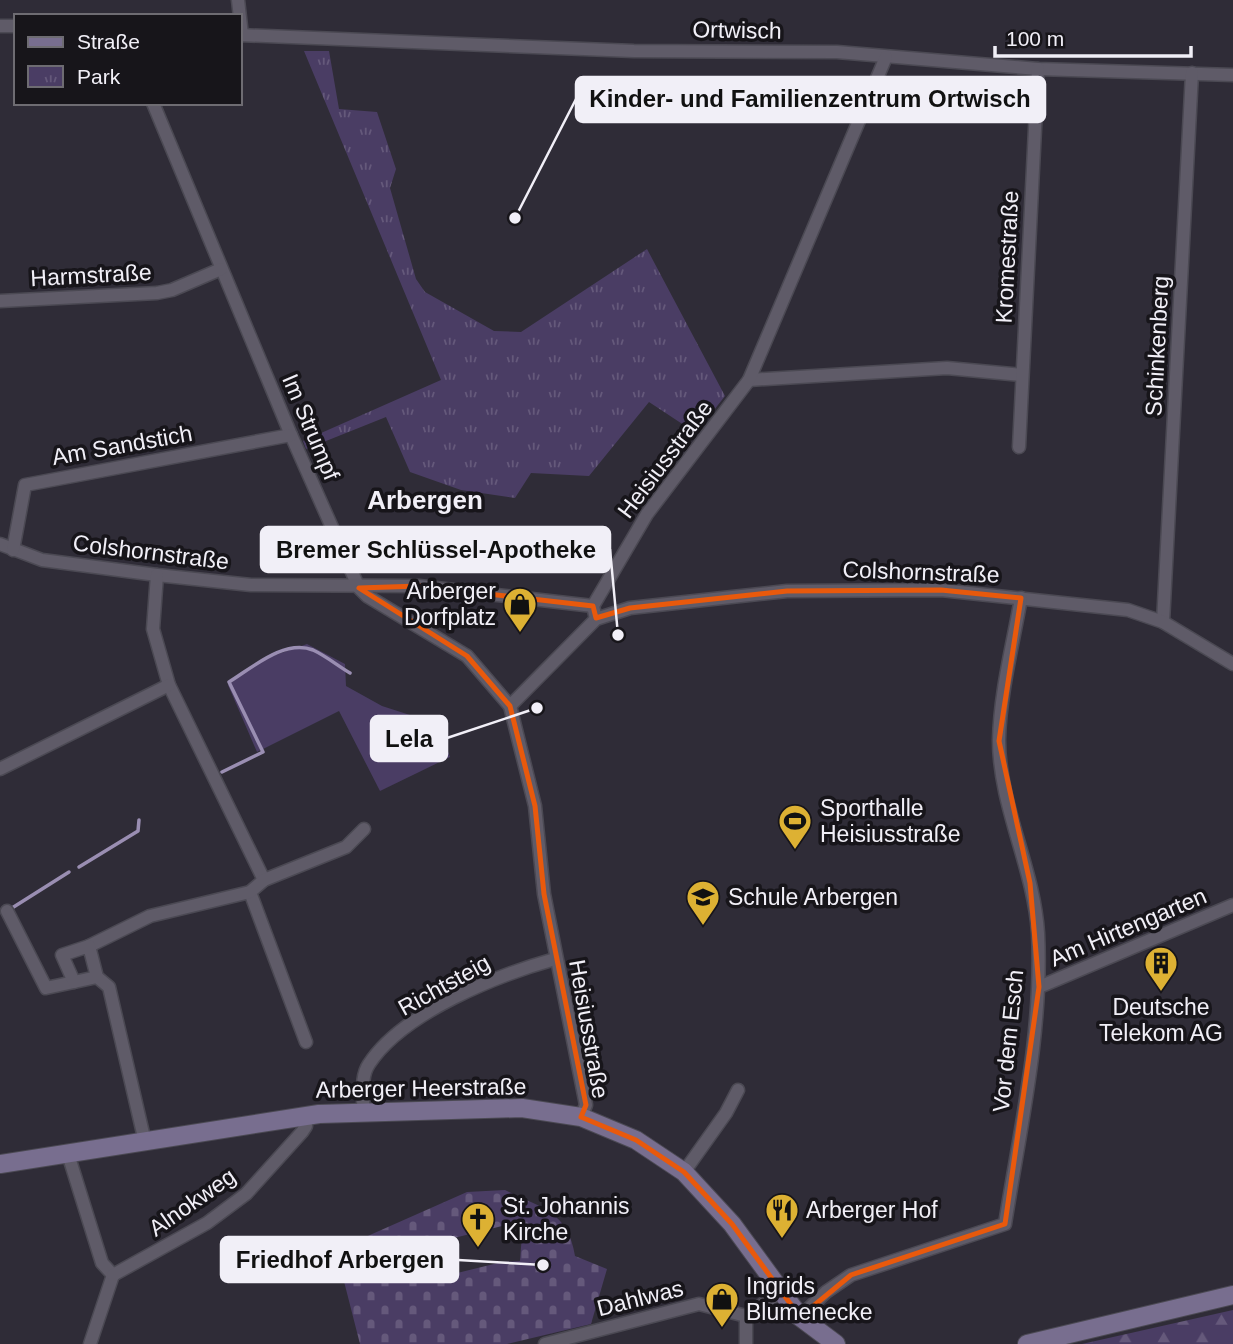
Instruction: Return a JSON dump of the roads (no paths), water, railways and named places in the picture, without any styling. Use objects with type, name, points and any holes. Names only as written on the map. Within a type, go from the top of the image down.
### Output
[{"type":"main road","name":"Arberger Heerstraße","points":[[0,1164],[304,1116],[363,1111],[522,1108],[581,1118],[635,1140],[684,1172],[732,1224],[779,1292],[800,1317],[836,1344]]},
{"type":"main road","points":[[1027,1344],[1233,1295]]},
{"type":"street","name":"Ortwisch","points":[[242,35],[634,51],[837,52],[1038,69],[1233,75]]},
{"type":"street","name":"Heisiusstraße","points":[[581,1118],[586,1105],[555,959],[534,806],[510,706],[595,613],[647,514],[749,380],[886,57]]},
{"type":"street","name":"Kromestraße","points":[[1019,447],[1038,69]]},
{"type":"street","name":"Schinkenberg","points":[[1163,622],[1192,74]]},
{"type":"street","name":"Im Strumpf","points":[[154,105],[291,435],[359,588]]},
{"type":"street","name":"Harmstraße","points":[[0,301],[157,293],[172,290],[221,269]]},
{"type":"street","points":[[749,380],[947,368],[1022,375]]},
{"type":"street","name":"Am Sandstich","points":[[13,550],[25,485],[291,435]]},
{"type":"street","name":"Colshornstraße","points":[[0,544],[42,560],[157,575],[251,585],[359,588],[419,586],[595,613],[797,591],[941,590],[1128,610],[1163,622],[1233,664]]},
{"type":"street","points":[[157,575],[153,629],[169,685],[264,880]]},
{"type":"street","points":[[359,588],[367,596],[467,656],[510,706]]},
{"type":"street","name":"Vor dem Esch","points":[[800,1317],[826,1292],[851,1275],[1005,1224],[1039,987],[1038,930],[1030,883],[1004,779],[999,741],[1021,598]]},
{"type":"street","points":[[0,769],[169,685]]},
{"type":"street","points":[[74,982],[62,956],[89,946],[149,916],[250,892],[264,880],[346,847],[364,829]]},
{"type":"street","points":[[250,892],[306,1042]]},
{"type":"street","name":"Am Hirtengarten","points":[[1039,987],[1233,905]]},
{"type":"street","points":[[7,911],[46,988],[97,977]]},
{"type":"street","points":[[89,946],[97,977],[109,987],[145,1142]]},
{"type":"street","name":"Richtsteig","points":[[363,1111],[364,1075],[368,1064],[411,1024],[506,975],[555,959]]},
{"type":"street","points":[[684,1172],[726,1113],[738,1090]]},
{"type":"street","name":"Alnokweg","points":[[113,1275],[207,1223],[246,1194],[302,1132],[306,1126],[304,1116]]},
{"type":"street","points":[[68,1154],[102,1263],[113,1275],[90,1344]]},
{"type":"street","points":[[746,1344],[746,1316],[779,1292]]},
{"type":"street","name":"Dahlwas","points":[[545,1344],[699,1304],[746,1316]]},
{"type":"waterway","points":[[222,772],[263,752],[229,682],[258,663],[291,648],[313,650],[350,673]]},
{"type":"waterway","points":[[79,867],[138,831],[139,820]]},
{"type":"waterway","points":[[12,908],[69,872]]},
{"type":"place","name":"Kinder- und Familienzentrum Ortwisch","points":[[515,218]]},
{"type":"place","name":"Arberger Dorfplatz","points":[[520,634]]},
{"type":"place","name":"Bremer Schlüssel-Apotheke","points":[[618,635]]},
{"type":"place","name":"Lela","points":[[537,708]]},
{"type":"place","name":"Sporthalle Heisiusstraße","points":[[795,851]]},
{"type":"place","name":"Schule Arbergen","points":[[703,927]]},
{"type":"place","name":"Deutsche Telekom AG","points":[[1161,993]]},
{"type":"place","name":"Arberger Hof","points":[[782,1240]]},
{"type":"place","name":"St. Johannis Kirche","points":[[478,1249]]},
{"type":"place","name":"Friedhof Arbergen","points":[[543,1265]]},
{"type":"place","name":"Ingrids Blumenecke","points":[[722,1329]]},
{"type":"district","name":"Arbergen","points":[[425,500]]}]
